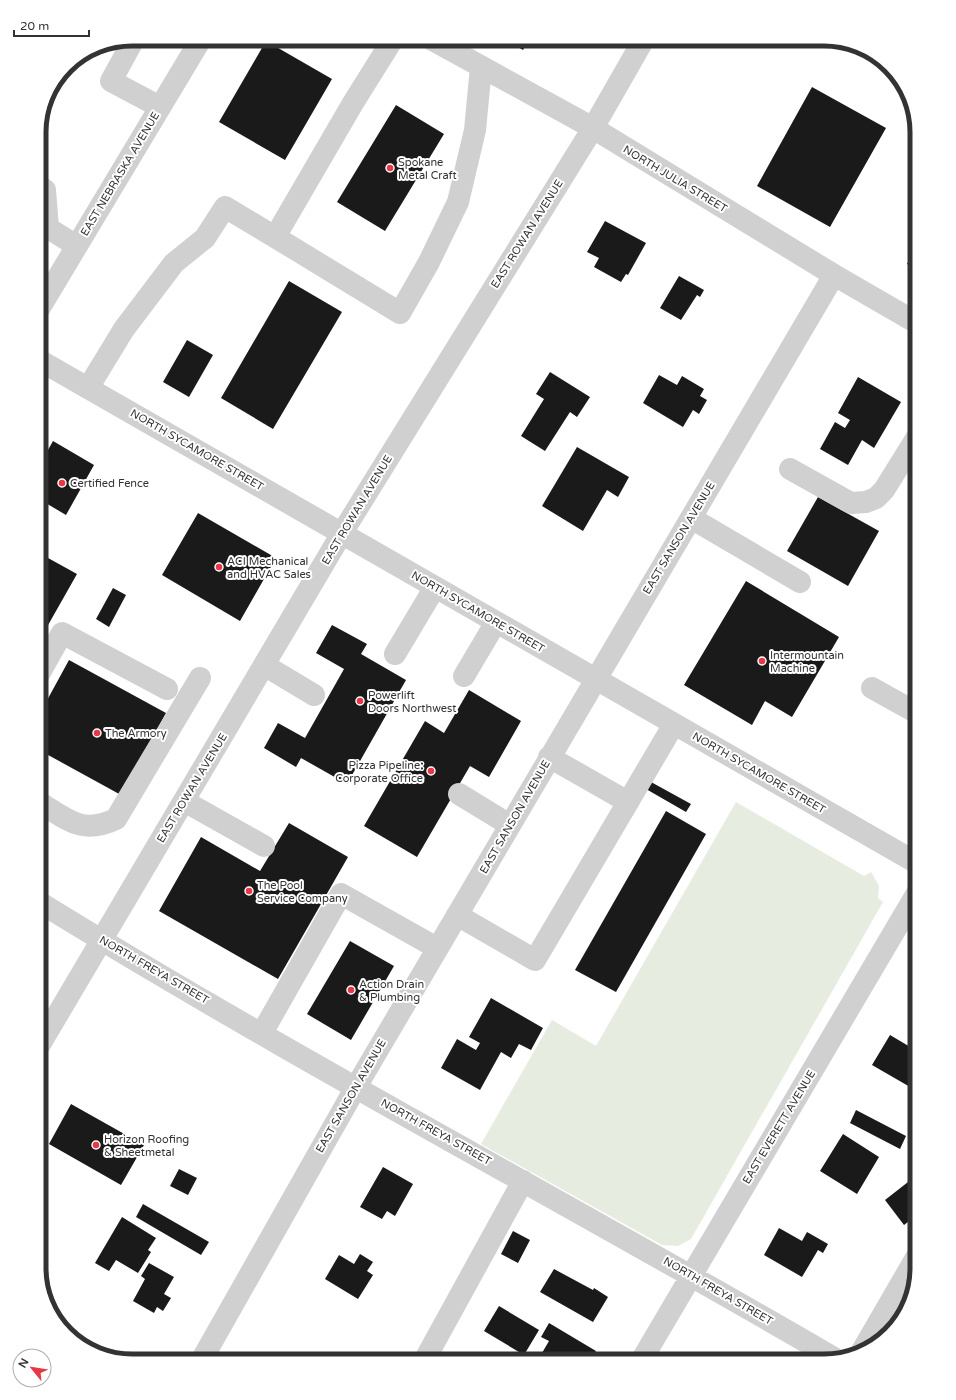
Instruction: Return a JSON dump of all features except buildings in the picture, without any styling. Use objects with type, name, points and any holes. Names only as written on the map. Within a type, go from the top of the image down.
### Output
[{"type":"street","points":[[130,46],[111,81],[160,107]]},
{"type":"street","name":"EAST NEBRASKA AVENUE","points":[[46,293],[197,46]]},
{"type":"street","points":[[274,237],[353,103],[389,46]]},
{"type":"street","name":"NORTH JULIA STREET","points":[[444,46],[593,128],[834,276],[910,319]]},
{"type":"street","name":"EAST ROWAN AVENUE","points":[[46,1034],[342,533],[593,128],[640,46]]},
{"type":"street","points":[[88,388],[124,329],[174,263],[205,238],[224,207],[400,313],[429,262],[458,202],[475,130],[481,67]]},
{"type":"street","points":[[46,203],[48,228],[76,246]]},
{"type":"street","name":"EAST SANSON AVENUE","points":[[205,1354],[356,1087],[437,948],[834,276]]},
{"type":"street","name":"NORTH SYCAMORE STREET","points":[[46,364],[910,859]]},
{"type":"street","points":[[790,469],[851,503],[866,502],[876,498],[884,490],[910,448]]},
{"type":"street","points":[[691,518],[800,582]]},
{"type":"street","points":[[394,654],[435,587]]},
{"type":"street","points":[[464,676],[496,622]]},
{"type":"street","points":[[46,662],[62,633],[167,689]]},
{"type":"street","points":[[264,665],[314,695]]},
{"type":"street","points":[[46,806],[84,828],[102,826],[116,819],[200,678]]},
{"type":"street","points":[[872,688],[910,709]]},
{"type":"street","points":[[457,915],[535,960],[674,724]]},
{"type":"street","points":[[550,757],[628,802]]},
{"type":"street","points":[[459,794],[510,825]]},
{"type":"street","points":[[184,801],[264,846]]},
{"type":"street","points":[[262,1033],[341,894],[437,948]]},
{"type":"street","name":"EAST EVERETT AVENUE","points":[[645,1354],[910,905]]},
{"type":"street","name":"NORTH FREYA STREET","points":[[46,906],[356,1087],[692,1275],[827,1354]]},
{"type":"street","points":[[428,1354],[523,1181]]},
{"type":"street","points":[[867,1342],[910,1268]]},
{"type":"shaded area","points":[[736,802],[864,876],[871,872],[879,886],[878,898],[883,902],[691,1239],[678,1246],[662,1245],[481,1144],[552,1020],[596,1046]]},
{"type":"place","name":"Spokane Metal Craft","points":[[390,168]]},
{"type":"place","name":"Certified Fence","points":[[62,483]]},
{"type":"place","name":"ACI Mechanical and HVAC Sales","points":[[219,567]]},
{"type":"place","name":"Intermountain Machine","points":[[762,661]]},
{"type":"place","name":"Powerlift Doors Northwest","points":[[360,701]]},
{"type":"place","name":"The Armory","points":[[97,733]]},
{"type":"place","name":"Pizza Pipeline: Corporate Office","points":[[431,771]]},
{"type":"place","name":"The Pool Service Company","points":[[249,891]]},
{"type":"place","name":"Action Drain & Plumbing","points":[[351,990]]},
{"type":"place","name":"Horizon Roofing & Sheetmetal","points":[[96,1145]]}]
